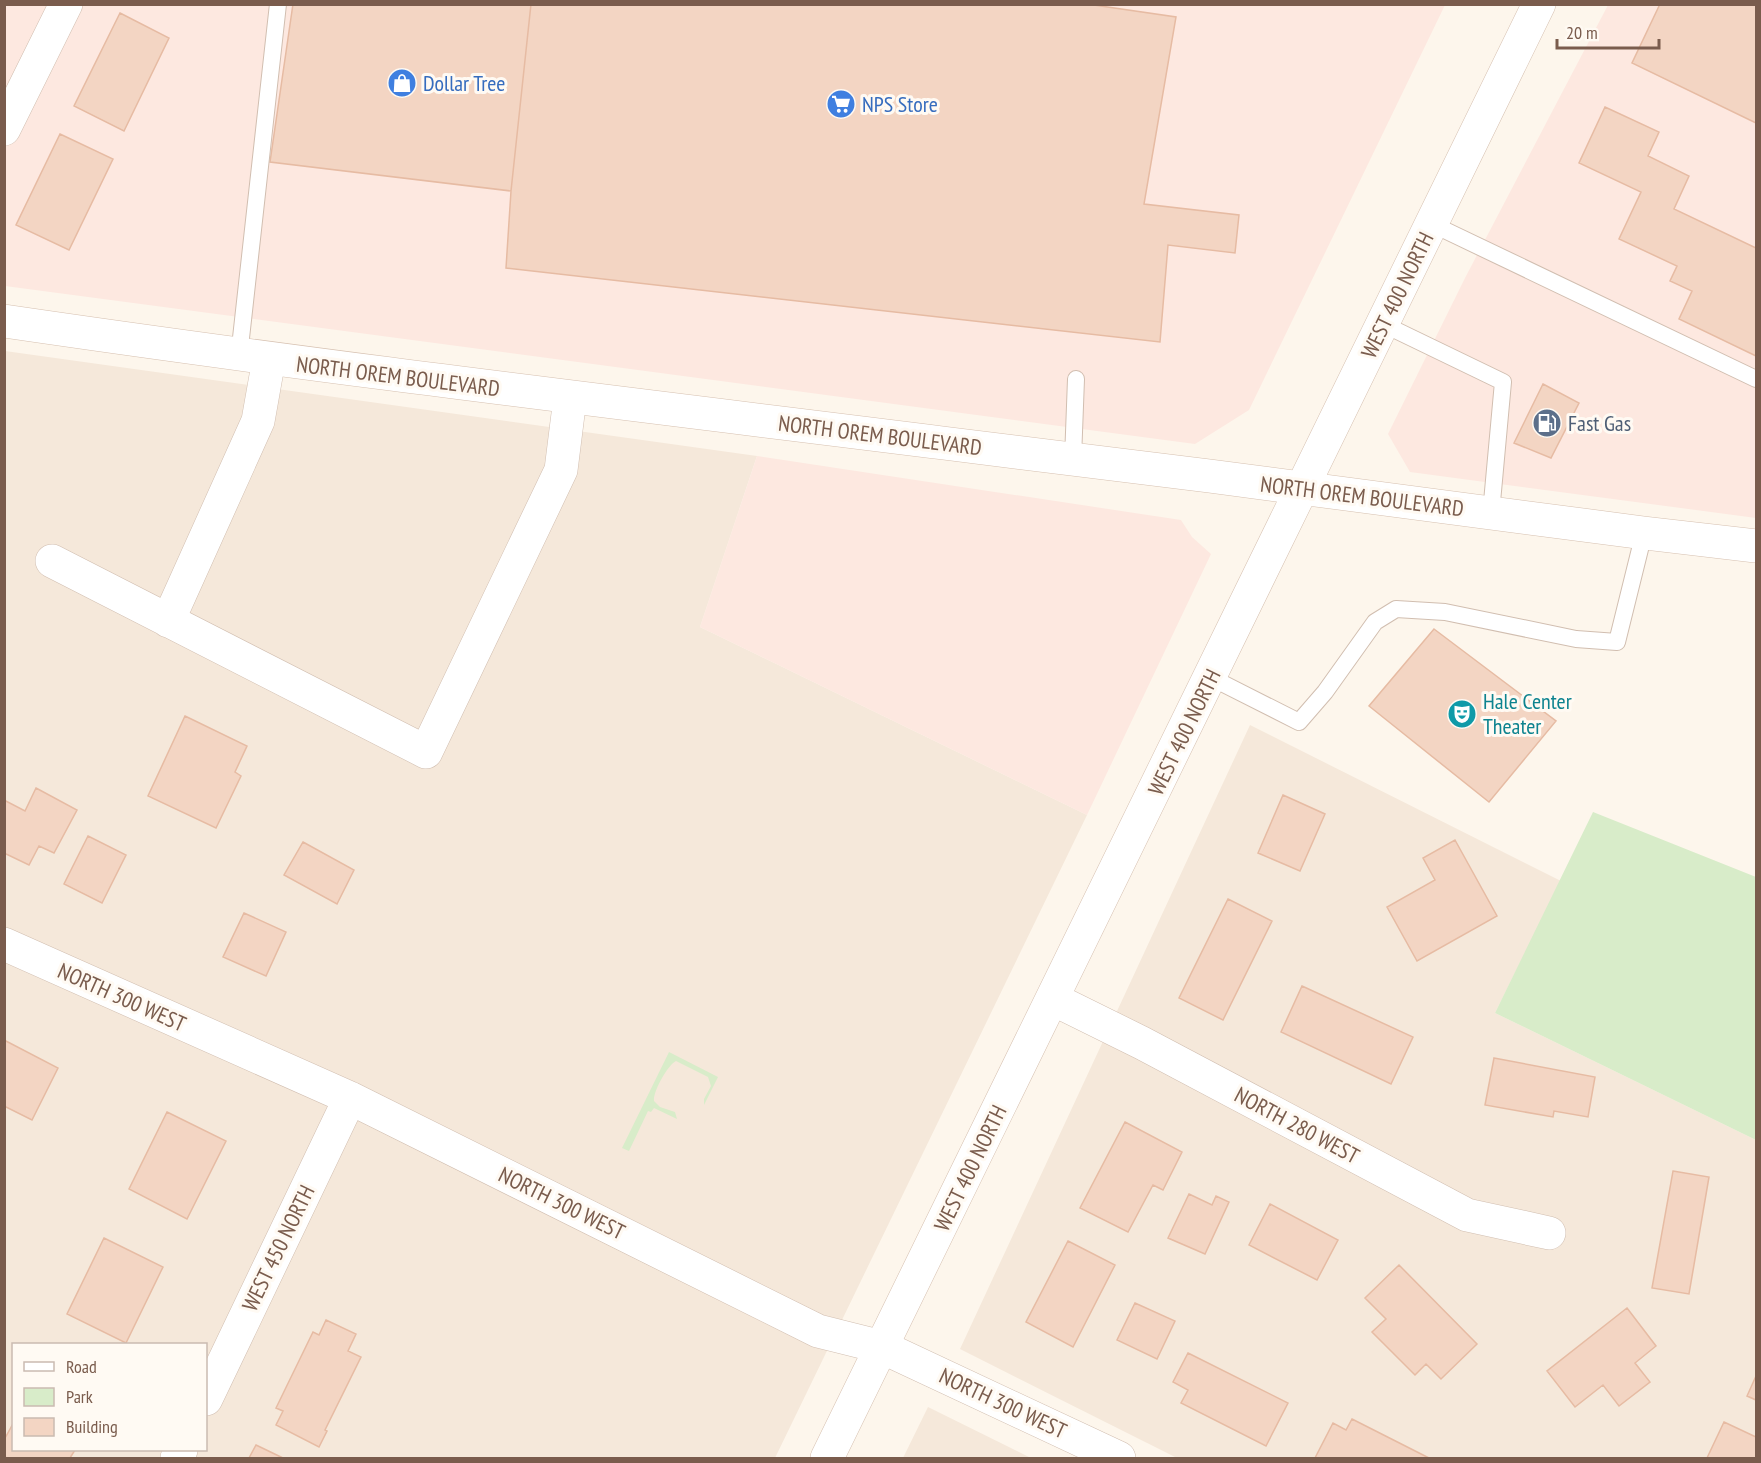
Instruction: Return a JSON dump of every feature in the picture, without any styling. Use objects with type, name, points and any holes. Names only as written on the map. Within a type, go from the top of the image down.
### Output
[{"type":"street","points":[[4,129],[66,4]]},
{"type":"street","name":"WEST 400 NORTH","points":[[827,1458],[1539,4]]},
{"type":"street","name":"NORTH OREM BOULEVARD","points":[[4,321],[254,357],[570,398],[1756,546]]},
{"type":"street","points":[[168,621],[258,421],[254,357]]},
{"type":"street","points":[[52,561],[426,752],[561,470],[570,398]]},
{"type":"street","name":"NORTH 300 WEST","points":[[4,944],[350,1098],[818,1331],[882,1347],[1119,1458]]},
{"type":"street","name":"NORTH 280 WEST","points":[[1053,999],[1142,1043],[1467,1215],[1549,1233]]},
{"type":"street","name":"WEST 450 NORTH","points":[[207,1397],[350,1098]]},
{"type":"lane","points":[[254,357],[278,4]]},
{"type":"lane","points":[[1432,224],[1756,379]]},
{"type":"lane","points":[[1383,324],[1503,382],[1491,513]]},
{"type":"lane","points":[[1073,459],[1076,379]]},
{"type":"lane","points":[[1210,677],[1299,722],[1325,692],[1375,622],[1396,609],[1445,612],[1576,639],[1617,642],[1644,533]]},
{"type":"shaded area","points":[[4,5],[1445,5],[1249,410],[1195,444],[5,286]]},
{"type":"shaded area","points":[[1608,5],[1756,5],[1756,518],[1410,472],[1388,434],[1465,278]]},
{"type":"shaded area","points":[[5,351],[757,456],[700,627],[1087,815],[775,1458],[5,1458]]},
{"type":"shaded area","points":[[757,456],[1181,520],[1192,537],[1211,554],[1087,815],[700,627]]},
{"type":"shaded area","points":[[1250,725],[1561,881],[1495,1013],[1756,1140],[1756,1458],[1177,1458],[960,1349]]},
{"type":"shaded area","points":[[928,1407],[1031,1458],[903,1458]]},
{"type":"green space","points":[[1593,812],[1756,877],[1756,1140],[1495,1013]]},
{"type":"green space","points":[[669,1052],[718,1077],[704,1105],[704,1099],[711,1086],[708,1077],[676,1061],[673,1063],[656,1091],[654,1101],[660,1107],[675,1112],[677,1119],[654,1108],[651,1112],[648,1111],[629,1151],[622,1148]]},
{"type":"building","name":"Dollar Tree","points":[[293,4],[531,4],[511,191],[270,162]]},
{"type":"building","name":"NPS Store","points":[[531,4],[1087,4],[1176,17],[1144,204],[1239,215],[1235,253],[1168,245],[1160,342],[506,268],[511,191]]},
{"type":"building","points":[[1660,4],[1756,4],[1756,123],[1632,63]]},
{"type":"building","points":[[120,13],[169,38],[124,131],[74,106]]},
{"type":"building","points":[[1605,107],[1659,132],[1648,156],[1689,176],[1674,209],[1756,248],[1756,356],[1679,319],[1692,291],[1670,281],[1677,266],[1619,239],[1641,192],[1579,163]]},
{"type":"building","points":[[60,134],[113,159],[69,250],[16,225]]},
{"type":"building","points":[[1543,384],[1579,403],[1551,458],[1514,443]]},
{"type":"building","name":"Hale Center Theater","points":[[1434,629],[1556,721],[1489,802],[1369,706]]},
{"type":"building","points":[[185,716],[247,746],[235,772],[241,776],[216,828],[148,796]]},
{"type":"building","points":[[36,788],[77,810],[54,853],[39,846],[29,865],[4,853],[4,800],[25,811]]},
{"type":"building","points":[[1283,795],[1325,814],[1300,871],[1258,853]]},
{"type":"building","points":[[88,836],[126,855],[102,903],[64,884]]},
{"type":"building","points":[[1455,840],[1497,916],[1417,961],[1387,907],[1435,880],[1423,858]]},
{"type":"building","points":[[303,842],[354,870],[337,904],[284,875]]},
{"type":"building","points":[[1228,899],[1272,921],[1223,1020],[1179,998]]},
{"type":"building","points":[[244,913],[286,932],[266,976],[223,957]]},
{"type":"building","points":[[1302,986],[1413,1037],[1391,1084],[1281,1032]]},
{"type":"building","points":[[4,1040],[58,1068],[32,1120],[4,1106]]},
{"type":"building","points":[[1494,1058],[1595,1077],[1588,1117],[1554,1111],[1553,1117],[1485,1105]]},
{"type":"building","points":[[167,1112],[226,1141],[187,1219],[129,1189]]},
{"type":"building","points":[[1125,1122],[1182,1152],[1163,1190],[1153,1185],[1128,1232],[1080,1208]]},
{"type":"building","points":[[1673,1171],[1709,1177],[1689,1294],[1652,1288]]},
{"type":"building","points":[[1189,1194],[1212,1205],[1216,1196],[1229,1202],[1205,1254],[1168,1238]]},
{"type":"building","points":[[1270,1204],[1338,1240],[1317,1280],[1249,1245]]},
{"type":"building","points":[[104,1238],[163,1267],[126,1343],[67,1314]]},
{"type":"building","points":[[1068,1241],[1115,1265],[1073,1347],[1026,1322]]},
{"type":"building","points":[[1399,1265],[1477,1344],[1441,1379],[1426,1364],[1415,1375],[1372,1332],[1386,1319],[1365,1298]]},
{"type":"building","points":[[1135,1303],[1175,1321],[1157,1359],[1117,1340]]},
{"type":"building","points":[[1627,1308],[1656,1346],[1635,1363],[1650,1382],[1619,1406],[1603,1385],[1575,1407],[1547,1371]]},
{"type":"building","points":[[326,1320],[356,1334],[348,1351],[361,1357],[319,1447],[276,1425],[283,1411],[276,1408],[313,1332],[319,1335]]},
{"type":"building","points":[[1188,1353],[1288,1403],[1266,1446],[1181,1403],[1188,1390],[1173,1382]]},
{"type":"building","points":[[1756,1376],[1756,1400],[1747,1396]]},
{"type":"building","points":[[1352,1419],[1429,1458],[1315,1458],[1333,1423],[1346,1430]]},
{"type":"building","points":[[1724,1422],[1756,1437],[1756,1458],[1707,1458]]},
{"type":"building","points":[[12,1426],[12,1451],[74,1451],[70,1458],[8,1458],[4,1457],[4,1440]]},
{"type":"building","points":[[256,1445],[283,1458],[249,1458]]},
{"type":"place","name":"Dollar Tree","points":[[402,83]]},
{"type":"place","name":"NPS Store","points":[[841,104]]},
{"type":"place","name":"Fast Gas","points":[[1547,423]]},
{"type":"place","name":"Hale Center Theater","points":[[1462,714]]}]
